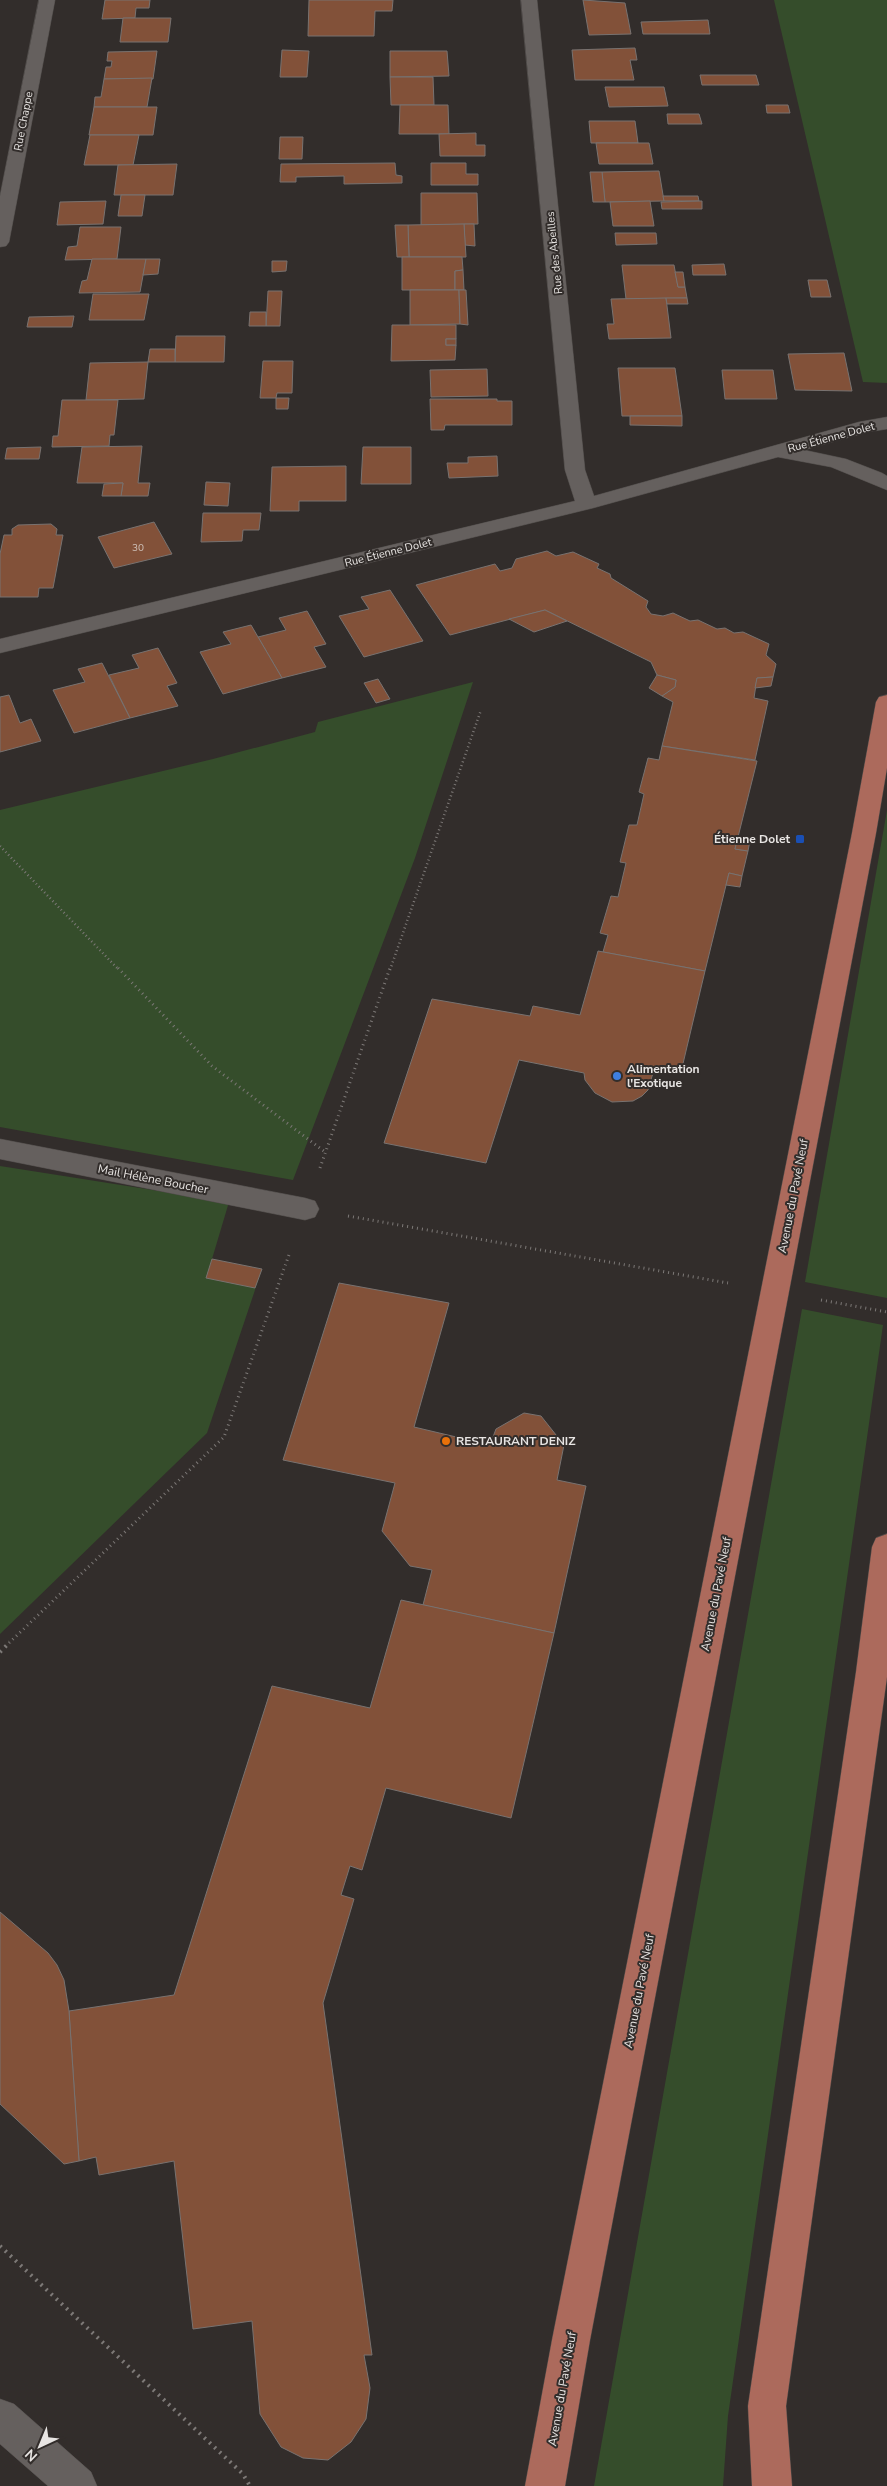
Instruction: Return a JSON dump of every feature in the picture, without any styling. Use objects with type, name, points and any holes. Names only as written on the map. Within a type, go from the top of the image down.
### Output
[{"type":"main road","name":"Avenue du Pavé Neuf","points":[[545,2486],[577,2310],[864,833],[887,702]]},
{"type":"main road","points":[[772,2486],[767,2406],[872,1672],[887,1547]]},
{"type":"street","name":"Rue Chappe","points":[[0,242],[47,0]]},
{"type":"street","name":"Rue des Abeilles","points":[[529,0],[575,470],[586,504]]},
{"type":"street","name":"Rue Étienne Dolet","points":[[0,646],[586,504],[866,426],[887,423]]},
{"type":"street","name":"Rue Étienne Dolet","points":[[775,452],[830,459],[872,475],[887,484]]},
{"type":"street","name":"Mail Hélène Boucher","points":[[0,1149],[305,1208]]},
{"type":"street","points":[[0,2418],[77,2486]]},
{"type":"path","points":[[0,1652],[224,1436],[482,710]]},
{"type":"path","points":[[0,846],[212,1066],[325,1152]]},
{"type":"path","points":[[305,1208],[887,1312]]},
{"type":"path","points":[[0,2246],[243,2474],[250,2486]]},
{"type":"green space","points":[[774,0],[887,0],[887,383],[863,382]]},
{"type":"green space","points":[[473,682],[415,858],[293,1180],[0,1127],[0,810],[213,759],[315,732],[318,722]]},
{"type":"green space","points":[[887,810],[887,1298],[805,1282]]},
{"type":"green space","points":[[0,1166],[229,1202],[212,1259],[262,1269],[207,1433],[0,1634]]},
{"type":"green space","points":[[802,1309],[883,1325],[728,2416],[723,2486],[594,2486]]},
{"type":"building","points":[[105,0],[150,0],[149,8],[136,8],[135,18],[102,19]]},
{"type":"building","points":[[309,0],[393,0],[392,11],[375,11],[374,36],[308,36]]},
{"type":"building","points":[[583,0],[625,3],[631,34],[589,35]]},
{"type":"building","points":[[123,18],[171,18],[168,42],[120,42]]},
{"type":"building","points":[[708,20],[710,34],[643,34],[641,22]]},
{"type":"building","points":[[635,48],[637,60],[630,60],[634,80],[575,80],[572,50]]},
{"type":"building","points":[[282,50],[309,51],[307,77],[280,77]]},
{"type":"building","points":[[157,51],[153,79],[104,79],[106,67],[111,67],[112,61],[107,61],[108,52]]},
{"type":"building","points":[[390,51],[447,51],[449,76],[390,77]]},
{"type":"building","points":[[700,75],[756,75],[759,85],[702,85]]},
{"type":"building","points":[[390,77],[433,77],[434,105],[391,105]]},
{"type":"building","points":[[152,78],[147,107],[94,107],[95,97],[101,97],[104,79]]},
{"type":"building","points":[[605,87],[664,87],[668,106],[609,107]]},
{"type":"building","points":[[400,105],[448,105],[449,134],[399,134]]},
{"type":"building","points":[[766,105],[788,105],[790,113],[767,113]]},
{"type":"building","points":[[94,107],[157,107],[153,135],[89,135]]},
{"type":"building","points":[[667,114],[699,114],[702,124],[668,124]]},
{"type":"building","points":[[589,121],[635,121],[638,143],[591,143]]},
{"type":"building","points":[[476,133],[476,145],[485,145],[485,156],[440,156],[439,134]]},
{"type":"building","points":[[90,135],[139,135],[133,165],[84,165]]},
{"type":"building","points":[[280,137],[303,137],[302,159],[279,159]]},
{"type":"building","points":[[596,143],[649,143],[653,164],[599,164]]},
{"type":"building","points":[[395,163],[396,175],[402,176],[402,183],[344,184],[344,176],[296,177],[296,182],[280,182],[281,164]]},
{"type":"building","points":[[431,163],[466,163],[466,174],[478,174],[478,185],[431,185]]},
{"type":"building","points":[[177,164],[173,195],[114,195],[118,165]]},
{"type":"building","points":[[659,171],[664,201],[605,202],[602,172]]},
{"type":"building","points":[[590,172],[602,172],[605,202],[593,202]]},
{"type":"building","points":[[421,193],[477,193],[478,224],[421,225]]},
{"type":"building","points":[[121,195],[145,195],[142,216],[118,216]]},
{"type":"building","points":[[663,196],[698,196],[699,201],[664,201]]},
{"type":"building","points":[[106,201],[103,224],[57,225],[60,202]]},
{"type":"building","points":[[650,201],[654,226],[613,226],[610,202]]},
{"type":"building","points":[[702,201],[702,209],[662,209],[661,202]]},
{"type":"building","points":[[464,224],[474,224],[475,246],[465,245]]},
{"type":"building","points":[[464,224],[466,257],[409,257],[408,225]]},
{"type":"building","points":[[395,225],[408,225],[409,257],[397,257]]},
{"type":"building","points":[[80,227],[121,227],[117,259],[65,260],[68,247],[77,246]]},
{"type":"building","points":[[615,233],[656,233],[657,244],[616,245]]},
{"type":"building","points":[[402,257],[462,257],[463,270],[455,271],[455,290],[402,290]]},
{"type":"building","points":[[92,259],[146,259],[140,292],[79,293],[82,281],[87,280]]},
{"type":"building","points":[[146,259],[160,259],[158,274],[143,275]]},
{"type":"building","points":[[272,261],[287,261],[286,271],[272,272]]},
{"type":"building","points":[[724,264],[726,275],[693,275],[692,265]]},
{"type":"building","points":[[622,265],[674,265],[678,287],[685,287],[687,298],[626,299]]},
{"type":"building","points":[[463,270],[464,290],[455,290],[455,271]]},
{"type":"building","points":[[675,272],[683,272],[685,287],[678,287]]},
{"type":"building","points":[[808,280],[827,280],[831,297],[811,297]]},
{"type":"building","points":[[410,290],[459,290],[460,324],[410,325]]},
{"type":"building","points":[[459,290],[466,290],[468,325],[460,324]]},
{"type":"building","points":[[268,291],[282,291],[280,326],[266,326]]},
{"type":"building","points":[[93,294],[149,294],[144,320],[89,320]]},
{"type":"building","points":[[666,298],[671,338],[609,339],[607,324],[614,324],[611,299]]},
{"type":"building","points":[[666,298],[687,298],[688,304],[667,304]]},
{"type":"building","points":[[250,312],[266,312],[266,326],[249,326]]},
{"type":"building","points":[[74,316],[72,327],[27,327],[29,317]]},
{"type":"building","points":[[392,325],[456,325],[456,339],[446,339],[446,345],[456,345],[455,360],[391,361]]},
{"type":"building","points":[[176,336],[225,336],[224,362],[175,362]]},
{"type":"building","points":[[446,339],[456,339],[456,345],[446,345]]},
{"type":"building","points":[[150,349],[175,349],[175,362],[148,362]]},
{"type":"building","points":[[844,353],[852,391],[795,390],[788,354]]},
{"type":"building","points":[[263,361],[293,361],[292,393],[277,393],[276,398],[260,398]]},
{"type":"building","points":[[148,362],[144,399],[86,400],[90,363]]},
{"type":"building","points":[[618,368],[675,368],[682,416],[622,416]]},
{"type":"building","points":[[487,369],[488,396],[431,397],[430,370]]},
{"type":"building","points":[[722,370],[773,370],[777,399],[725,399]]},
{"type":"building","points":[[276,398],[289,398],[288,409],[276,409]]},
{"type":"building","points":[[430,399],[497,399],[497,401],[512,401],[512,425],[445,425],[444,430],[431,430]]},
{"type":"building","points":[[62,400],[118,400],[114,435],[110,435],[109,446],[52,447],[53,436],[58,436]]},
{"type":"building","points":[[630,416],[682,416],[682,426],[630,425]]},
{"type":"building","points":[[142,446],[138,483],[150,483],[148,496],[121,496],[123,483],[77,483],[82,447]]},
{"type":"building","points":[[41,447],[39,459],[5,459],[7,448]]},
{"type":"building","points":[[363,447],[411,447],[411,484],[361,484]]},
{"type":"building","points":[[497,456],[498,476],[449,478],[447,463],[468,463],[468,457]]},
{"type":"building","points":[[346,466],[346,501],[299,501],[299,511],[270,511],[272,467]]},
{"type":"building","points":[[206,482],[230,483],[228,506],[204,505]]},
{"type":"building","points":[[123,483],[121,496],[102,496],[104,484]]},
{"type":"building","points":[[203,513],[261,513],[259,530],[243,530],[242,541],[201,542]]},
{"type":"building","points":[[154,522],[172,554],[114,568],[98,537]]},
{"type":"building","points":[[51,524],[57,529],[56,535],[63,535],[53,588],[39,588],[38,597],[0,597],[0,554],[4,535],[12,535],[12,529],[18,525]]},
{"type":"building","points":[[547,551],[556,556],[573,552],[599,564],[597,568],[610,574],[611,578],[648,601],[646,607],[651,614],[663,616],[673,613],[690,621],[698,620],[717,629],[725,628],[734,633],[743,632],[769,644],[766,655],[776,664],[773,677],[757,678],[754,698],[768,701],[755,760],[662,746],[673,702],[662,696],[675,687],[676,680],[657,675],[651,662],[545,610],[450,635],[416,585],[495,564],[500,571],[512,568],[516,559]]},
{"type":"building","points":[[390,590],[423,641],[364,657],[339,616],[369,609],[361,597]]},
{"type":"building","points":[[545,610],[567,621],[534,632],[509,619]]},
{"type":"building","points":[[307,611],[326,644],[314,647],[326,667],[282,678],[258,637],[286,630],[279,618]]},
{"type":"building","points":[[251,625],[282,678],[223,694],[200,652],[231,644],[223,632]]},
{"type":"building","points":[[158,648],[177,683],[167,686],[178,706],[130,718],[109,675],[139,668],[132,655]]},
{"type":"building","points":[[102,663],[130,718],[74,733],[53,690],[85,682],[78,669]]},
{"type":"building","points":[[657,675],[676,680],[675,687],[662,696],[649,688]]},
{"type":"building","points":[[773,677],[771,686],[755,688],[757,678]]},
{"type":"building","points":[[378,679],[390,699],[376,703],[364,683]]},
{"type":"building","points":[[9,695],[20,723],[31,719],[41,741],[0,752],[0,697]]},
{"type":"building","points":[[662,746],[757,761],[735,849],[748,851],[742,876],[729,873],[705,971],[603,952],[608,935],[600,933],[611,896],[618,897],[626,863],[620,862],[629,825],[637,825],[644,794],[639,792],[648,758],[659,760]]},
{"type":"building","points":[[738,837],[750,840],[748,851],[735,849]]},
{"type":"building","points":[[729,873],[742,876],[740,887],[726,885]]},
{"type":"building","points":[[598,951],[705,971],[681,1072],[655,1066],[648,1090],[642,1096],[633,1101],[612,1102],[595,1093],[585,1080],[584,1073],[519,1060],[486,1163],[384,1143],[432,999],[530,1016],[533,1006],[580,1015]]},
{"type":"building","points":[[212,1259],[262,1269],[255,1288],[206,1278]]},
{"type":"building","points":[[339,1283],[449,1303],[414,1427],[490,1445],[496,1429],[524,1413],[541,1416],[564,1445],[557,1480],[586,1486],[554,1633],[423,1605],[432,1570],[410,1566],[382,1531],[395,1483],[283,1460]]},
{"type":"building","points":[[401,1600],[554,1633],[511,1818],[386,1788],[362,1870],[350,1866],[341,1895],[354,1899],[323,2003],[372,2355],[364,2355],[370,2388],[366,2419],[351,2442],[328,2460],[303,2458],[281,2447],[260,2414],[252,2321],[193,2329],[174,2161],[99,2175],[96,2157],[79,2161],[69,2011],[174,1995],[272,1686],[370,1708]]},
{"type":"building","points":[[0,1912],[48,1953],[57,1965],[64,1980],[69,2011],[79,2161],[64,2164],[0,2104]]},
{"type":"place","name":"Étienne Dolet","points":[[800,839]]},
{"type":"place","name":"Alimentation l'Exotique","points":[[617,1076]]},
{"type":"place","name":"RESTAURANT DENIZ","points":[[446,1441]]}]
